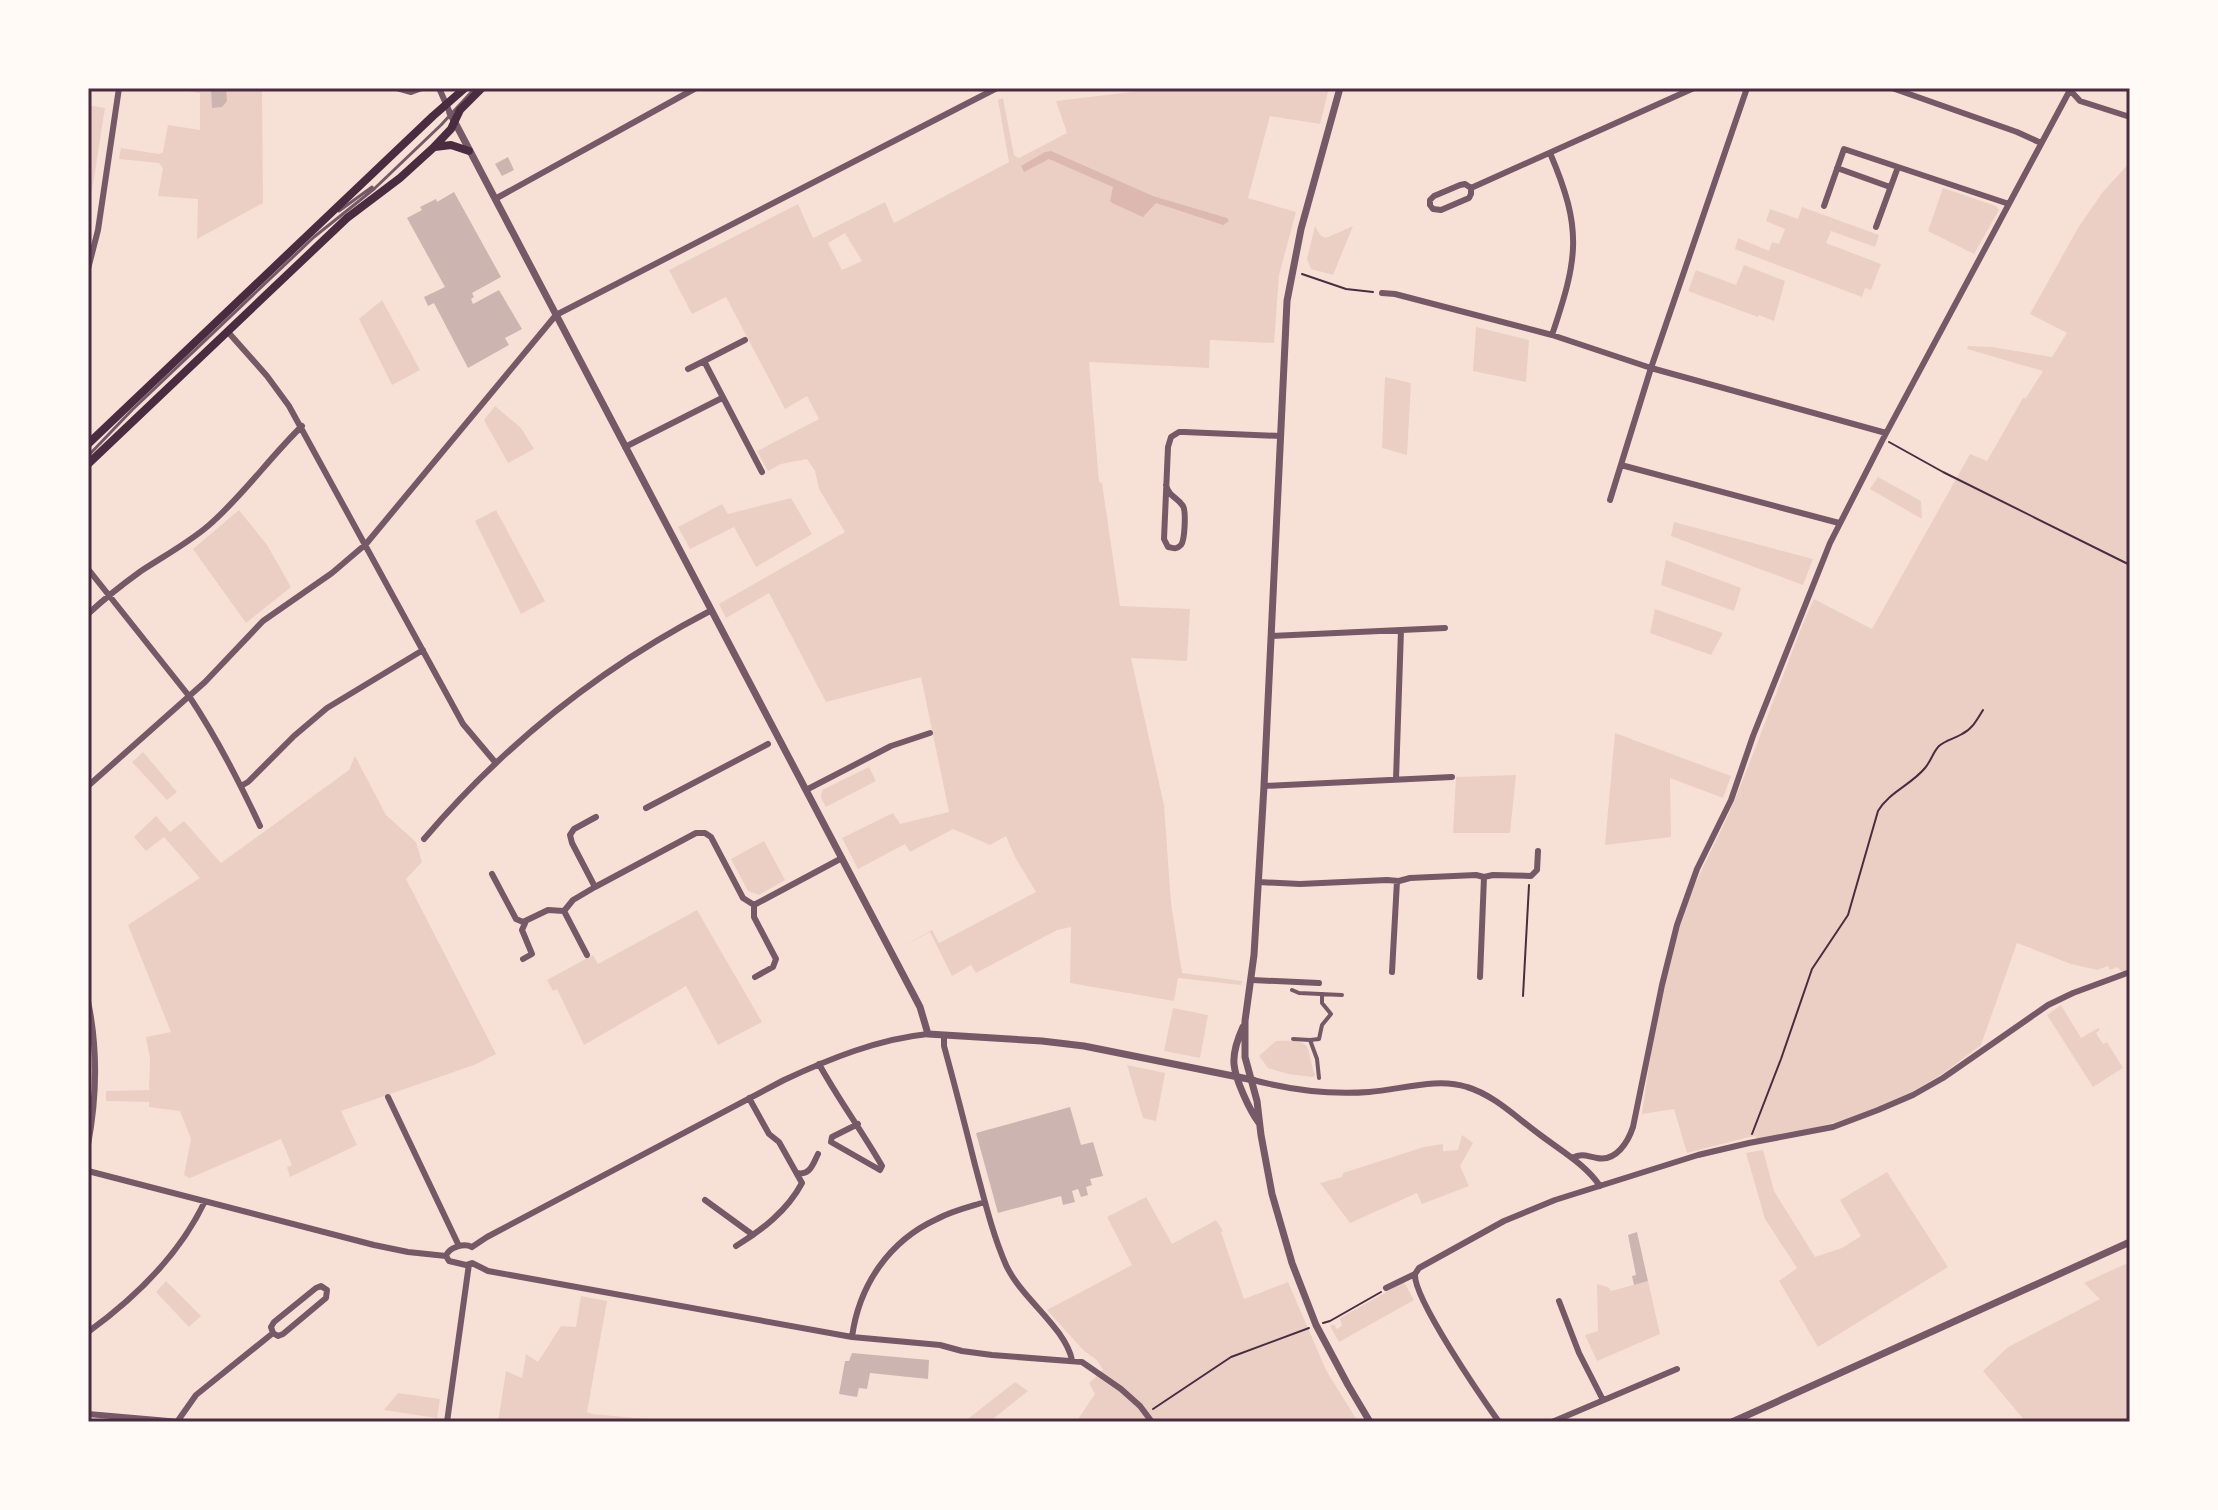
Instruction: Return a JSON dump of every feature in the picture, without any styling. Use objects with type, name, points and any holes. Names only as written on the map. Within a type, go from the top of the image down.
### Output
[{"type":"main road","points":[[88,446],[321,223],[448,108],[465,88]]},
{"type":"main road","points":[[88,464],[347,218],[389,188],[433,148],[448,133],[460,110],[482,88]]},
{"type":"main road","points":[[433,148],[448,145],[469,151]]},
{"type":"street","points":[[88,269],[98,230],[119,88]]},
{"type":"street","points":[[397,88],[411,92],[422,88]]},
{"type":"street","points":[[439,88],[469,151],[920,1007],[928,1034]]},
{"type":"street","points":[[495,199],[696,88]]},
{"type":"street","points":[[88,786],[189,696],[263,621],[332,573],[366,544],[556,315],[997,88]]},
{"type":"street","points":[[1259,1123],[1251,1112],[1234,1058],[1252,980],[1287,301],[1301,229],[1340,88]]},
{"type":"street","points":[[1471,188],[1694,88]]},
{"type":"street","points":[[1610,500],[1651,368],[1747,88]]},
{"type":"street","points":[[1892,88],[2041,143]]},
{"type":"street","points":[[1572,1158],[1582,1154],[1600,1158],[1610,1156],[1624,1146],[1630,1135],[1677,925],[1697,869],[1731,800],[1753,736],[1825,556],[1884,436],[2069,89],[2080,101],[2130,117]]},
{"type":"street","points":[[1824,206],[1844,149],[2009,204]]},
{"type":"street","points":[[1550,153],[1567,197],[1574,252],[1568,286],[1552,335]]},
{"type":"street","points":[[1876,227],[1898,167]]},
{"type":"street","points":[[1837,168],[1890,187]]},
{"type":"street","points":[[1460,185],[1471,188],[1469,198],[1441,210],[1433,209],[1430,205],[1434,196],[1460,185]]},
{"type":"street","points":[[1382,293],[1552,335],[1651,368],[1884,436]]},
{"type":"street","points":[[228,332],[267,376],[302,426],[463,724],[495,762]]},
{"type":"street","points":[[688,369],[745,340]]},
{"type":"street","points":[[704,361],[762,472]]},
{"type":"street","points":[[625,447],[722,398]]},
{"type":"street","points":[[88,614],[109,595],[207,527],[302,426]]},
{"type":"street","points":[[1166,485],[1170,495],[1181,503],[1185,511],[1183,541],[1175,549],[1164,542],[1166,485],[1168,442],[1171,437],[1179,432],[1281,436]]},
{"type":"street","points":[[1621,465],[1839,523]]},
{"type":"street","points":[[88,569],[189,696],[217,740],[260,826]]},
{"type":"street","points":[[424,839],[495,762],[532,730],[631,657],[710,611]]},
{"type":"street","points":[[1271,636],[1445,628]]},
{"type":"street","points":[[1396,779],[1401,630]]},
{"type":"street","points":[[241,786],[327,708],[423,650]]},
{"type":"street","points":[[806,790],[891,746],[930,733]]},
{"type":"street","points":[[646,808],[768,744]]},
{"type":"street","points":[[1264,786],[1452,777]]},
{"type":"street","points":[[595,887],[570,835],[574,829],[596,817]]},
{"type":"street","points":[[564,911],[573,900],[595,887],[700,832],[711,837],[743,898],[754,905]]},
{"type":"street","points":[[1258,882],[1300,884],[1476,875],[1530,876],[1537,870],[1538,851]]},
{"type":"street","points":[[754,905],[842,858]]},
{"type":"street","points":[[492,874],[520,922],[548,910],[564,911]]},
{"type":"street","points":[[1480,977],[1484,877]]},
{"type":"street","points":[[1392,972],[1397,881]]},
{"type":"street","points":[[754,905],[753,913],[776,962],[755,977]]},
{"type":"street","points":[[564,911],[587,955]]},
{"type":"street","points":[[523,959],[532,954],[522,930],[526,921]]},
{"type":"street","points":[[1386,1288],[1523,1212],[1698,1155],[1833,1127],[1889,1106],[1943,1078],[2048,1005],[2130,972]]},
{"type":"street","points":[[1252,980],[1319,983]]},
{"type":"street","points":[[1292,990],[1342,995]]},
{"type":"street","points":[[1293,1039],[1319,1039],[1322,1025],[1331,1014],[1322,1003],[1322,994]]},
{"type":"street","points":[[88,1001],[96,1073],[88,1145]]},
{"type":"street","points":[[1245,1021],[1245,1060],[1253,1080],[1276,1212],[1316,1325],[1370,1422]]},
{"type":"street","points":[[472,1247],[749,1098],[819,1064],[878,1044],[928,1034],[1066,1043],[1302,1091],[1344,1093],[1433,1084],[1461,1085],[1488,1096],[1572,1158],[1600,1186]]},
{"type":"street","points":[[944,1036],[985,1202],[1010,1272],[1063,1340],[1072,1360]]},
{"type":"street","points":[[1310,1040],[1317,1059],[1319,1078]]},
{"type":"street","points":[[819,1064],[837,1097],[858,1124],[882,1166],[879,1170],[831,1142],[832,1137],[858,1124]]},
{"type":"street","points":[[388,1097],[459,1246]]},
{"type":"street","points":[[736,1246],[785,1209],[802,1181],[779,1142],[769,1134],[749,1098]]},
{"type":"street","points":[[797,1173],[809,1171],[818,1154]]},
{"type":"street","points":[[88,1171],[391,1249],[446,1256]]},
{"type":"street","points":[[705,1200],[753,1235]]},
{"type":"street","points":[[88,1332],[123,1305],[153,1275],[177,1246],[205,1201]]},
{"type":"street","points":[[852,1337],[863,1293],[894,1248],[908,1235],[935,1219],[985,1202]]},
{"type":"street","points":[[1732,1422],[2130,1242]]},
{"type":"street","points":[[446,1256],[449,1250],[465,1245],[472,1247],[476,1254],[471,1264],[447,1422]]},
{"type":"street","points":[[446,1256],[449,1261],[471,1264],[488,1271],[852,1337],[940,1345],[992,1355],[1082,1362],[1128,1395],[1152,1422]]},
{"type":"street","points":[[1415,1274],[1417,1287],[1436,1325],[1499,1422]]},
{"type":"street","points":[[321,1286],[327,1290],[326,1298],[285,1333],[278,1336],[273,1333],[271,1327],[274,1322],[316,1288],[321,1286]]},
{"type":"street","points":[[1559,1301],[1579,1353],[1603,1400]]},
{"type":"street","points":[[88,1414],[178,1422],[196,1395],[273,1333]]},
{"type":"street","points":[[1552,1422],[1677,1369]]},
{"type":"lane","points":[[88,456],[296,254],[382,181],[441,125],[448,108],[475,88]]},
{"type":"lane","points":[[321,223],[382,181]]},
{"type":"path","points":[[1292,271],[1346,289],[1382,293]]},
{"type":"path","points":[[1884,436],[1932,465],[2130,565]]},
{"type":"path","points":[[1749,1143],[1812,969],[1848,915],[1883,803],[1926,767],[1940,745],[1971,728],[1983,710]]},
{"type":"path","points":[[1523,996],[1530,876]]},
{"type":"path","points":[[1144,1411],[1156,1408],[1231,1357],[1330,1321],[1386,1288]]},
{"type":"shaded area","points":[[188,88],[262,88],[263,203],[197,239],[198,199],[158,196],[163,168],[159,163],[119,159],[121,148],[163,152],[168,125],[200,130],[200,93],[187,91]]},
{"type":"shaded area","points":[[1164,88],[1329,88],[1320,124],[1270,116],[1248,198],[1296,212],[1279,275],[1274,343],[1210,340],[1209,368],[1089,362],[1099,482],[1102,483],[1120,606],[1190,609],[1187,661],[1131,658],[1164,805],[1171,903],[1182,973],[1242,981],[1241,985],[1178,978],[1174,1001],[1070,983],[1071,927],[1057,930],[976,973],[971,965],[952,976],[930,932],[900,948],[932,930],[939,943],[1036,892],[1006,836],[990,845],[953,829],[910,852],[905,844],[858,869],[842,838],[893,813],[900,824],[949,812],[921,677],[826,702],[769,593],[726,618],[719,604],[845,532],[819,489],[815,471],[807,459],[781,464],[768,471],[757,451],[819,419],[807,396],[785,409],[726,297],[692,314],[669,270],[798,204],[813,238],[885,202],[894,223],[1009,162],[998,100],[1003,98],[1014,155],[1019,158],[1067,133],[1056,101]],"holes":[[[845,233],[862,261],[842,270],[828,243]]]},
{"type":"shaded area","points":[[88,105],[105,108],[88,216]]},
{"type":"shaded area","points":[[1051,151],[1153,196],[1229,221],[1223,225],[1156,203],[1143,217],[1110,201],[1113,187],[1049,159],[1024,172],[1021,166]]},
{"type":"shaded area","points":[[2130,162],[2130,979],[2117,967],[2097,970],[2071,964],[2017,943],[1981,1045],[1941,1075],[1912,1092],[1843,1120],[1758,1139],[1755,1136],[1745,1138],[1687,1153],[1674,1109],[1642,1114],[1663,989],[1688,901],[1735,799],[1804,621],[1814,599],[1872,629],[1970,454],[1987,461],[2023,398],[2026,398],[2043,371],[1967,349],[1968,346],[2052,357],[2067,333],[2030,314],[2078,228],[2102,193]]},
{"type":"shaded area","points":[[1943,188],[1996,206],[1999,210],[1974,254],[1928,231]]},
{"type":"shaded area","points":[[1802,207],[1879,235],[1875,247],[1831,231],[1826,243],[1881,264],[1871,290],[1865,288],[1862,297],[1735,249],[1738,238],[1769,251],[1772,242],[1779,244],[1785,229],[1766,221],[1770,209],[1798,219]]},
{"type":"shaded area","points":[[1315,226],[1326,238],[1353,226],[1333,275],[1311,269],[1307,259]]},
{"type":"shaded area","points":[[1744,265],[1785,281],[1774,321],[1688,291],[1696,270],[1736,285]]},
{"type":"shaded area","points":[[382,300],[420,370],[392,385],[359,319]]},
{"type":"shaded area","points":[[1476,327],[1529,340],[1526,382],[1473,371]]},
{"type":"shaded area","points":[[1385,377],[1411,383],[1407,455],[1382,448]]},
{"type":"shaded area","points":[[495,406],[521,428],[534,449],[508,463],[484,420]]},
{"type":"shaded area","points":[[1878,477],[1921,501],[1922,519],[1870,489]]},
{"type":"shaded area","points":[[791,498],[812,534],[756,567],[734,527],[690,549],[678,527],[722,504],[728,514]]},
{"type":"shaded area","points":[[239,510],[267,545],[291,587],[246,623],[193,549]]},
{"type":"shaded area","points":[[496,510],[545,601],[521,614],[475,521]]},
{"type":"shaded area","points":[[1674,522],[1813,559],[1803,585],[1671,536]]},
{"type":"shaded area","points":[[1666,560],[1741,588],[1734,611],[1661,585]]},
{"type":"shaded area","points":[[1655,609],[1723,633],[1711,655],[1650,633]]},
{"type":"shaded area","points":[[1615,733],[1731,776],[1723,798],[1670,778],[1671,837],[1605,845]]},
{"type":"shaded area","points":[[143,752],[177,792],[167,800],[132,762]]},
{"type":"shaded area","points":[[355,756],[386,815],[416,842],[422,862],[406,879],[496,1054],[474,1065],[341,1111],[357,1145],[290,1177],[287,1167],[292,1165],[281,1139],[190,1178],[184,1175],[191,1139],[180,1111],[149,1107],[149,1102],[106,1101],[106,1091],[149,1090],[150,1059],[146,1037],[171,1032],[128,925],[200,878],[164,837],[146,851],[134,837],[156,816],[170,832],[184,821],[221,863],[349,770]]},
{"type":"shaded area","points":[[869,767],[876,781],[826,807],[821,798],[822,790]]},
{"type":"shaded area","points":[[1516,775],[1510,833],[1453,833],[1456,777]]},
{"type":"shaded area","points":[[764,841],[785,880],[759,895],[748,891],[731,859]]},
{"type":"shaded area","points":[[697,910],[762,1022],[718,1045],[686,986],[584,1045],[557,989],[553,991],[547,980],[593,955],[598,964]]},
{"type":"shaded area","points":[[2061,1005],[2081,1038],[2098,1028],[2100,1030],[2096,1033],[2103,1044],[2107,1042],[2123,1068],[2093,1087],[2047,1015]]},
{"type":"shaded area","points":[[1173,1008],[1208,1015],[1200,1058],[1164,1051]]},
{"type":"shaded area","points":[[1276,1041],[1304,1044],[1315,1075],[1288,1074],[1268,1068],[1259,1056]]},
{"type":"shaded area","points":[[1127,1065],[1165,1073],[1156,1121],[1143,1118]]},
{"type":"shaded area","points":[[1462,1135],[1473,1143],[1460,1166],[1469,1186],[1422,1204],[1417,1193],[1350,1223],[1320,1183],[1424,1147],[1443,1144],[1443,1151],[1458,1150]]},
{"type":"shaded area","points":[[1763,1150],[1774,1191],[1815,1257],[1842,1248],[1861,1236],[1840,1200],[1887,1172],[1948,1267],[1818,1347],[1779,1281],[1797,1268],[1765,1219],[1746,1153]]},
{"type":"shaded area","points":[[1146,1197],[1172,1244],[1216,1220],[1223,1231],[1244,1299],[1288,1282],[1326,1370],[1358,1422],[1076,1422],[1095,1394],[1089,1383],[1103,1370],[1097,1360],[1084,1351],[1047,1310],[1132,1265],[1107,1217]]},
{"type":"shaded area","points":[[2130,1262],[2130,1422],[2026,1422],[1983,1371],[2008,1347],[2100,1299],[2084,1283]]},
{"type":"shaded area","points":[[166,1281],[201,1316],[189,1327],[156,1292]]},
{"type":"shaded area","points":[[1648,1281],[1660,1334],[1597,1361],[1585,1335],[1598,1331],[1597,1284],[1611,1291]]},
{"type":"shaded area","points":[[1404,1282],[1414,1300],[1339,1342],[1330,1326],[1334,1324],[1337,1329],[1342,1326],[1340,1318]]},
{"type":"shaded area","points":[[581,1296],[607,1301],[587,1412],[678,1422],[498,1422],[506,1371],[522,1378],[526,1354],[538,1362],[561,1326],[576,1327]]},
{"type":"shaded area","points":[[1015,1382],[1028,1391],[989,1422],[964,1422]]},
{"type":"shaded area","points":[[398,1393],[440,1399],[437,1418],[384,1410]]},
{"type":"building","points":[[211,88],[226,88],[227,101],[222,107],[212,108]]},
{"type":"building","points":[[508,157],[514,170],[502,176],[495,164]]},
{"type":"building","points":[[454,192],[501,277],[472,293],[473,304],[499,290],[522,329],[505,338],[509,345],[468,368],[434,303],[428,306],[424,297],[445,287],[407,218],[422,210],[420,207]]},
{"type":"building","points":[[1070,1107],[1081,1145],[1093,1142],[1103,1176],[1090,1179],[1092,1185],[1086,1187],[1088,1195],[1081,1197],[1078,1189],[1072,1191],[1075,1202],[1063,1205],[1061,1196],[998,1213],[976,1133]]},
{"type":"building","points":[[1637,1232],[1648,1281],[1634,1285],[1632,1276],[1636,1275],[1628,1235]]},
{"type":"building","points":[[852,1353],[929,1360],[928,1379],[870,1373],[867,1389],[859,1388],[857,1397],[839,1394],[845,1361],[849,1361]]}]
